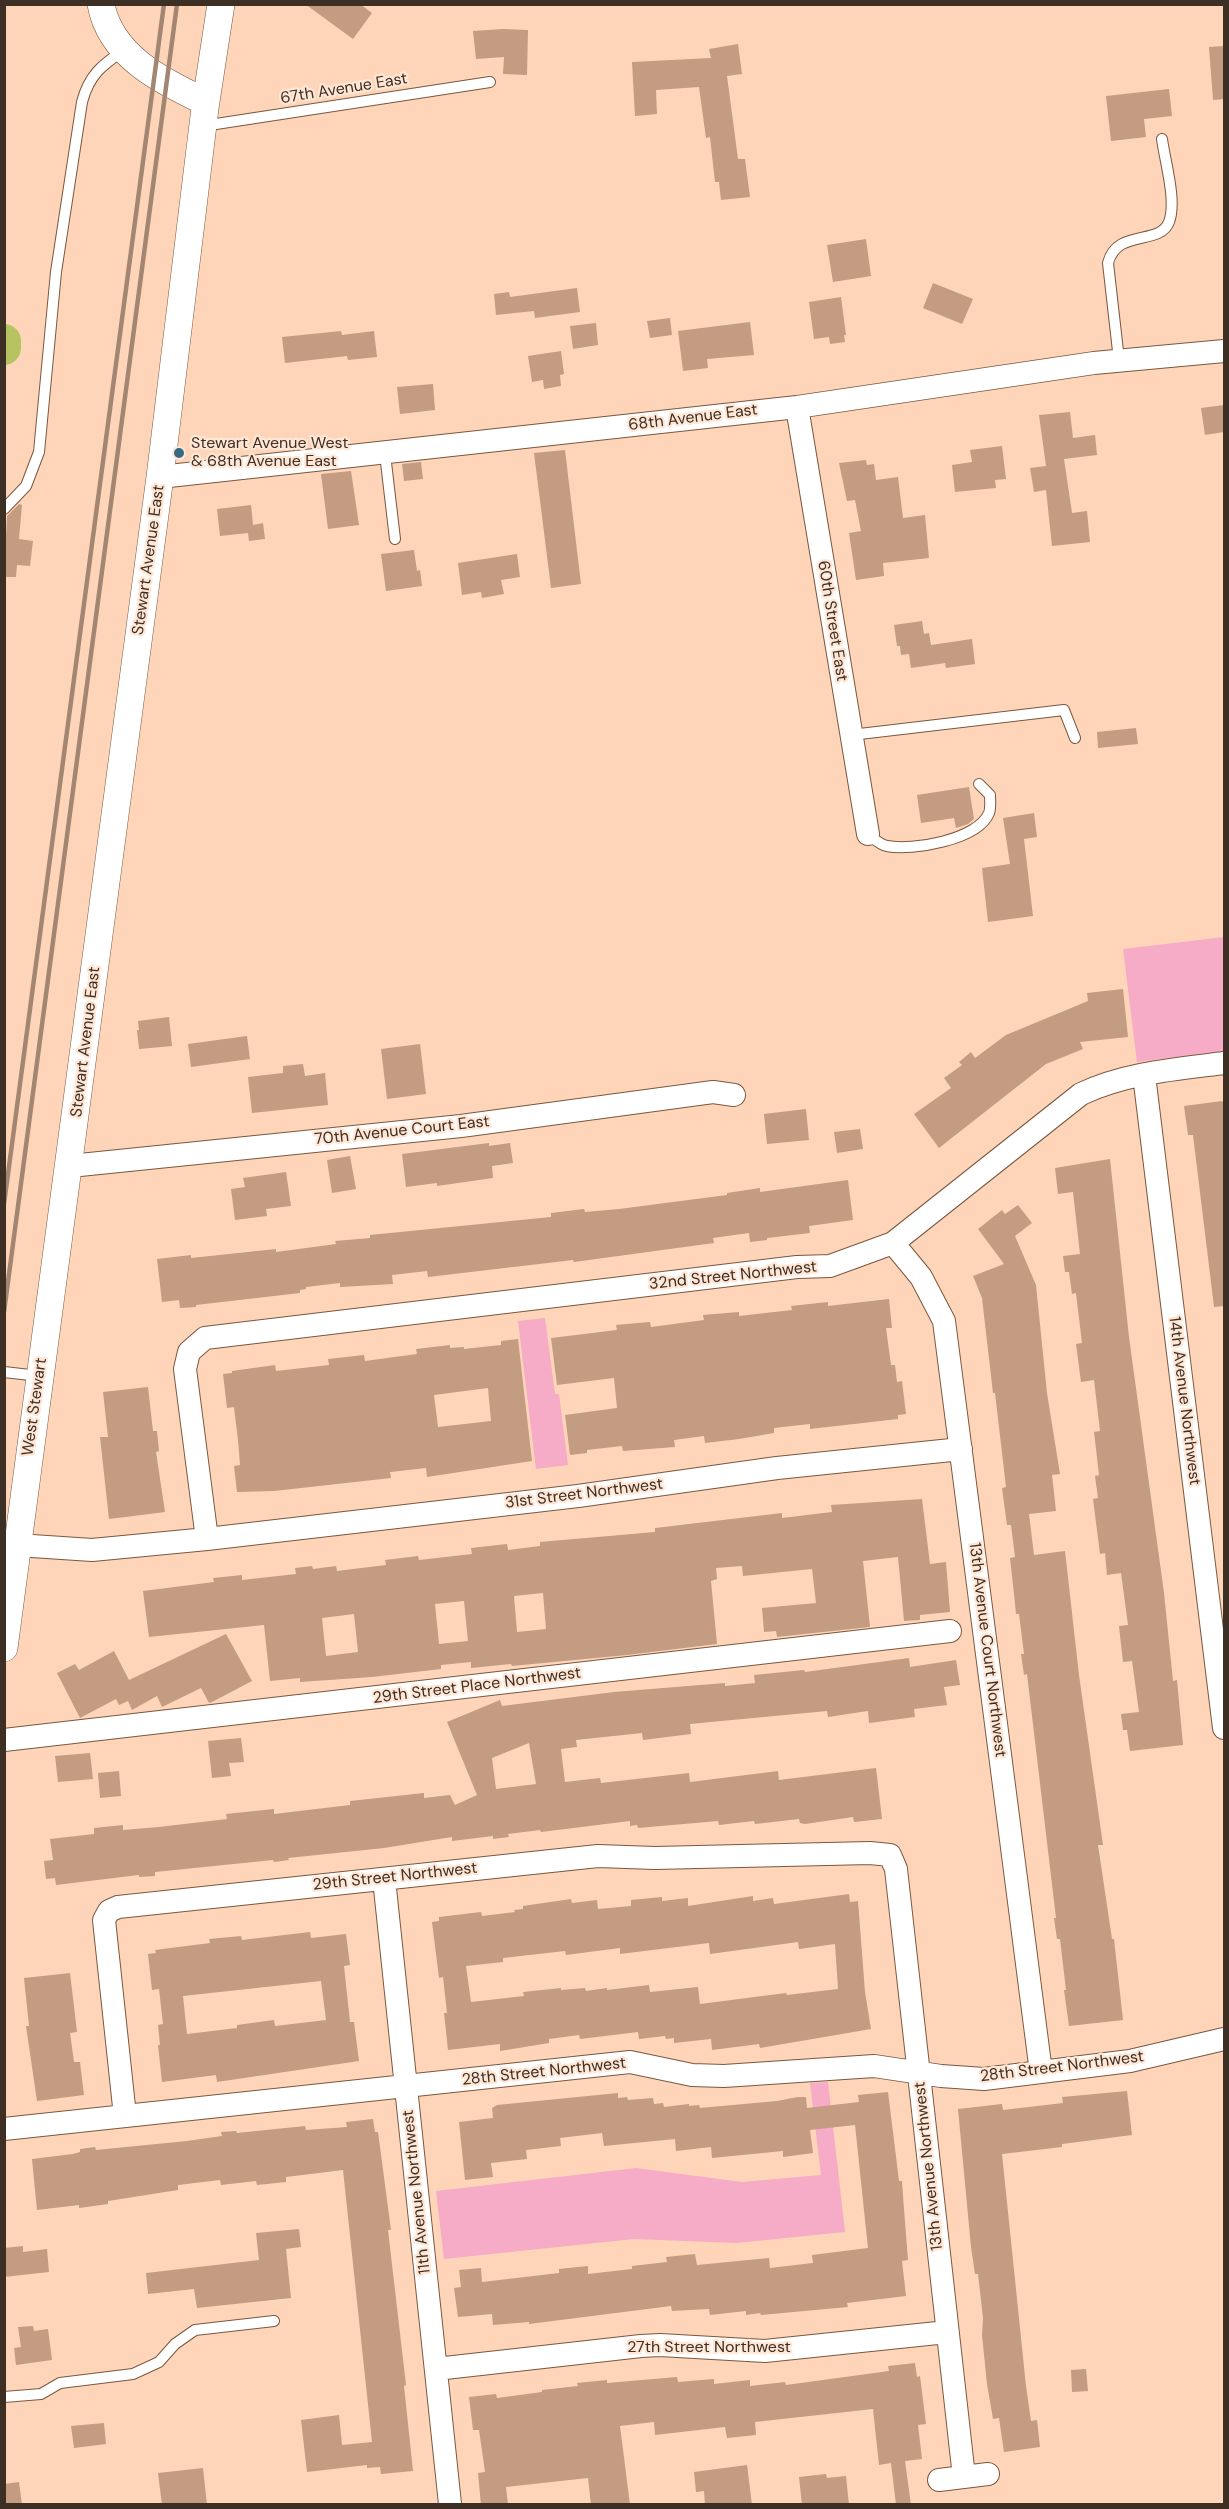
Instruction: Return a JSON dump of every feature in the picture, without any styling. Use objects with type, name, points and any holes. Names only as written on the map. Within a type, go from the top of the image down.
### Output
[{"type":"street","points":[[101,4],[103,15],[113,37],[129,56],[204,114]]},
{"type":"street","name":"Stewart Avenue East","points":[[70,1166],[160,477],[204,114],[221,4]]},
{"type":"street","name":"68th Avenue East","points":[[160,477],[797,407],[1119,360],[1224,351]]},
{"type":"street","name":"60th Street East","points":[[797,407],[868,834]]},
{"type":"street","name":"32nd Street Northwest","points":[[207,1539],[185,1370],[189,1352],[205,1338],[786,1269],[830,1266],[893,1242],[1081,1094],[1104,1083],[1144,1074],[1224,1063]]},
{"type":"street","name":"14th Avenue Northwest","points":[[1144,1074],[1219,1643],[1224,1728]]},
{"type":"street","name":"70th Avenue Court East","points":[[70,1166],[461,1126],[713,1092],[734,1095]]},
{"type":"street","name":"West Stewart","points":[[4,1648],[39,1376],[70,1166]]},
{"type":"street","name":"13th Avenue Court Northwest","points":[[893,1242],[921,1277],[944,1322],[1041,2072]]},
{"type":"street","name":"31st Street Northwest","points":[[207,1539],[578,1496],[777,1468],[961,1449]]},
{"type":"street","points":[[17,1545],[92,1550],[207,1539]]},
{"type":"street","name":"29th Street Place Northwest","points":[[4,1740],[950,1631]]},
{"type":"street","name":"29th Street Northwest","points":[[125,2116],[105,1920],[109,1911],[118,1907],[598,1856],[655,1858],[870,1853],[890,1856]]},
{"type":"street","name":"13th Avenue Northwest","points":[[890,1856],[896,1869],[964,2477]]},
{"type":"street","name":"11th Avenue Northwest","points":[[384,1879],[436,2369],[443,2504]]},
{"type":"street","name":"28th Street Northwest","points":[[4,2129],[630,2062],[692,2075],[724,2076],[874,2066],[941,2076],[984,2079],[1130,2061],[1224,2039]]},
{"type":"street","name":"27th Street Northwest","points":[[436,2369],[641,2346],[765,2351],[947,2332]]},
{"type":"street","points":[[939,2480],[988,2475]]},
{"type":"lane","points":[[4,509],[26,486],[39,452],[56,272],[85,89],[98,68],[124,50]]},
{"type":"lane","name":"67th Avenue East","points":[[204,114],[490,82]]},
{"type":"lane","points":[[1119,360],[1108,263],[1110,253],[1117,246],[1162,231],[1169,223],[1171,201],[1162,139]]},
{"type":"lane","points":[[385,454],[395,539]]},
{"type":"lane","points":[[851,735],[1064,710],[1075,738]]},
{"type":"lane","points":[[868,834],[885,846],[905,848],[949,840],[970,832],[979,826],[989,812],[990,795],[979,784]]},
{"type":"lane","points":[[4,1372],[39,1376]]},
{"type":"lane","points":[[4,2397],[41,2394],[60,2383],[133,2373],[159,2362],[175,2344],[195,2330],[274,2321]]},
{"type":"shaded area","points":[[1224,937],[1224,1051],[1137,1062],[1123,949]]},
{"type":"shaded area","points":[[545,1318],[555,1394],[559,1394],[568,1465],[536,1469],[518,1321]]},
{"type":"shaded area","points":[[828,2082],[845,2232],[736,2243],[634,2239],[444,2259],[436,2191],[636,2168],[742,2182],[821,2175],[810,2083]]},
{"type":"building","points":[[305,4],[360,4],[372,13],[353,39]]},
{"type":"building","points":[[528,30],[527,75],[503,74],[504,57],[476,59],[473,31]]},
{"type":"building","points":[[738,44],[742,74],[727,76],[738,159],[745,159],[750,197],[721,200],[719,182],[715,182],[710,137],[706,138],[699,87],[656,90],[657,114],[635,116],[632,62],[711,58],[709,49]]},
{"type":"building","points":[[1224,46],[1224,99],[1213,100],[1209,47]]},
{"type":"building","points":[[1169,89],[1172,116],[1144,119],[1146,137],[1111,141],[1106,96]]},
{"type":"building","points":[[866,239],[871,276],[833,282],[827,245]]},
{"type":"building","points":[[933,283],[973,299],[962,324],[923,308]]},
{"type":"building","points":[[577,288],[580,312],[535,318],[534,311],[496,315],[494,294],[509,292],[510,297]]},
{"type":"building","points":[[841,297],[845,342],[830,344],[829,337],[814,339],[809,302]]},
{"type":"building","points":[[670,318],[672,335],[650,338],[647,321]]},
{"type":"building","points":[[750,322],[754,355],[707,359],[708,368],[683,371],[678,331]]},
{"type":"building","points":[[596,323],[598,345],[573,349],[570,326]]},
{"type":"building","points":[[341,331],[342,335],[374,331],[377,357],[348,360],[347,356],[285,363],[282,337]]},
{"type":"building","points":[[561,351],[564,374],[560,375],[561,386],[544,389],[543,380],[532,382],[528,356]]},
{"type":"building","points":[[433,384],[435,410],[400,414],[397,387]]},
{"type":"building","points":[[1224,405],[1224,432],[1205,435],[1201,408]]},
{"type":"building","points":[[1070,412],[1073,438],[1095,435],[1097,455],[1064,459],[1072,513],[1087,511],[1090,542],[1052,546],[1046,490],[1034,492],[1030,468],[1046,466],[1039,415]]},
{"type":"building","points":[[1002,446],[1006,479],[995,480],[996,488],[955,492],[952,465],[972,462],[970,450]]},
{"type":"building","points":[[565,450],[581,584],[551,588],[534,453]]},
{"type":"building","points":[[866,460],[867,465],[874,464],[876,480],[898,477],[903,518],[925,515],[929,558],[883,563],[884,576],[856,580],[849,533],[861,531],[855,500],[847,501],[839,463]]},
{"type":"building","points":[[421,462],[423,479],[404,481],[402,464]]},
{"type":"building","points":[[351,471],[359,525],[328,529],[321,474]]},
{"type":"building","points":[[19,504],[22,505],[19,539],[33,541],[30,566],[17,565],[16,577],[4,577],[7,516]]},
{"type":"building","points":[[251,505],[253,525],[263,523],[265,539],[249,541],[248,533],[220,536],[217,509]]},
{"type":"building","points":[[414,550],[422,586],[386,591],[381,554]]},
{"type":"building","points":[[517,554],[520,577],[501,580],[504,594],[482,598],[481,592],[462,595],[458,563]]},
{"type":"building","points":[[922,621],[924,634],[929,633],[931,645],[972,639],[975,664],[946,668],[945,663],[911,668],[909,654],[901,655],[900,646],[897,646],[894,625]]},
{"type":"building","points":[[1136,728],[1138,744],[1098,748],[1097,732]]},
{"type":"building","points":[[969,787],[974,819],[968,824],[956,828],[954,818],[921,823],[917,795]]},
{"type":"building","points":[[1034,813],[1037,837],[1024,839],[1033,916],[988,922],[982,868],[1010,864],[1003,818]]},
{"type":"building","points":[[1123,989],[1128,1037],[1080,1042],[1083,1049],[1046,1064],[939,1148],[914,1114],[951,1088],[944,1078],[962,1065],[959,1062],[971,1052],[975,1058],[1006,1035],[1088,1001],[1087,993]]},
{"type":"building","points":[[169,1017],[172,1046],[139,1049],[138,1021]]},
{"type":"building","points":[[247,1036],[250,1059],[191,1067],[188,1044]]},
{"type":"building","points":[[420,1044],[426,1094],[387,1099],[381,1049]]},
{"type":"building","points":[[303,1064],[305,1076],[325,1073],[328,1105],[252,1113],[248,1077],[283,1073],[283,1066]]},
{"type":"building","points":[[1222,1101],[1224,1103],[1224,1306],[1214,1307],[1193,1135],[1188,1135],[1184,1106]]},
{"type":"building","points":[[806,1109],[809,1140],[767,1144],[764,1114]]},
{"type":"building","points":[[860,1129],[863,1149],[837,1153],[834,1132]]},
{"type":"building","points":[[489,1143],[489,1146],[510,1143],[513,1163],[492,1166],[493,1178],[437,1186],[437,1183],[406,1187],[402,1154]]},
{"type":"building","points":[[350,1156],[356,1189],[332,1193],[327,1160]]},
{"type":"building","points":[[1110,1159],[1129,1337],[1164,1593],[1173,1681],[1177,1680],[1183,1745],[1130,1751],[1127,1730],[1123,1730],[1121,1714],[1139,1712],[1132,1661],[1123,1662],[1119,1626],[1128,1625],[1121,1573],[1107,1575],[1105,1553],[1100,1554],[1093,1499],[1098,1498],[1095,1476],[1099,1475],[1094,1432],[1100,1431],[1094,1380],[1081,1382],[1076,1344],[1082,1343],[1076,1293],[1072,1294],[1069,1272],[1065,1272],[1063,1256],[1080,1254],[1073,1192],[1058,1194],[1055,1168]]},
{"type":"building","points":[[286,1172],[291,1206],[266,1209],[267,1216],[235,1220],[231,1189],[245,1187],[243,1178]]},
{"type":"building","points":[[848,1180],[853,1220],[809,1226],[810,1233],[750,1242],[749,1233],[713,1238],[714,1243],[574,1262],[573,1260],[428,1277],[427,1271],[392,1275],[393,1284],[340,1287],[340,1283],[306,1287],[300,1290],[300,1293],[196,1305],[196,1307],[180,1308],[179,1300],[162,1302],[157,1259],[191,1255],[191,1258],[276,1249],[276,1252],[336,1244],[335,1241],[370,1238],[370,1235],[551,1217],[551,1213],[584,1209],[585,1212],[619,1209],[727,1195],[727,1193],[760,1188],[760,1192]]},
{"type":"building","points":[[1018,1205],[1032,1223],[1015,1236],[1036,1285],[1047,1393],[1060,1474],[1052,1475],[1056,1511],[1029,1514],[1034,1555],[1065,1551],[1079,1675],[1103,1845],[1098,1845],[1112,1939],[1114,1939],[1123,2020],[1069,2026],[1060,1939],[1057,1939],[1054,1918],[1056,1918],[1027,1674],[1024,1675],[1019,1614],[1016,1614],[1010,1558],[1015,1557],[1011,1525],[1007,1525],[1002,1488],[1006,1487],[995,1393],[993,1393],[982,1298],[973,1276],[1004,1264],[978,1229],[1002,1210],[1005,1214]]},
{"type":"building","points":[[889,1299],[892,1328],[886,1328],[891,1365],[895,1365],[897,1382],[902,1381],[906,1414],[898,1415],[898,1419],[810,1429],[810,1424],[774,1428],[774,1433],[739,1439],[705,1443],[704,1436],[674,1440],[675,1447],[623,1451],[622,1446],[587,1450],[587,1453],[570,1455],[565,1415],[617,1408],[614,1378],[557,1385],[551,1338],[617,1330],[616,1325],[650,1322],[651,1327],[704,1320],[703,1315],[739,1312],[739,1316],[792,1310],[791,1306],[828,1302],[828,1306]]},
{"type":"building","points":[[518,1339],[532,1461],[427,1477],[426,1468],[390,1472],[391,1478],[274,1491],[237,1492],[234,1466],[240,1465],[238,1440],[234,1407],[227,1408],[223,1374],[275,1365],[276,1371],[329,1365],[328,1359],[364,1355],[365,1361],[417,1354],[416,1349],[450,1345],[450,1348],[464,1347],[464,1349],[501,1345],[501,1341]],"holes":[[[488,1388],[491,1421],[438,1427],[434,1395]]]},
{"type":"building","points":[[148,1387],[153,1431],[157,1431],[159,1451],[156,1452],[165,1512],[109,1519],[100,1437],[108,1437],[103,1392]]},
{"type":"building","points":[[922,1499],[930,1564],[946,1562],[950,1612],[920,1615],[920,1620],[904,1621],[898,1557],[863,1561],[870,1627],[777,1637],[776,1631],[764,1632],[762,1608],[816,1603],[812,1569],[743,1576],[742,1566],[716,1568],[717,1579],[711,1581],[717,1644],[627,1655],[471,1668],[471,1662],[441,1665],[441,1669],[372,1677],[300,1682],[300,1678],[270,1681],[264,1625],[149,1637],[143,1591],[214,1582],[213,1578],[242,1575],[242,1580],[296,1574],[295,1568],[312,1566],[313,1569],[336,1566],[337,1571],[386,1565],[385,1560],[418,1556],[419,1560],[472,1554],[471,1548],[507,1544],[508,1550],[540,1546],[540,1542],[655,1532],[655,1528],[782,1513],[782,1518],[832,1512],[831,1505]],"holes":[[[543,1593],[546,1629],[517,1632],[514,1596]],[[464,1601],[468,1641],[439,1644],[435,1604]],[[354,1614],[358,1652],[326,1656],[322,1618]]]},
{"type":"building","points":[[226,1634],[252,1681],[209,1703],[201,1688],[162,1707],[157,1696],[132,1710],[128,1701],[119,1705],[116,1699],[80,1718],[57,1673],[75,1664],[79,1670],[114,1651],[129,1680]]},
{"type":"building","points":[[909,1658],[910,1667],[956,1660],[960,1685],[944,1687],[947,1705],[914,1709],[915,1717],[869,1723],[868,1711],[828,1717],[827,1711],[690,1724],[691,1734],[643,1740],[642,1733],[576,1740],[577,1747],[561,1749],[565,1782],[600,1778],[601,1783],[689,1773],[690,1782],[778,1771],[779,1780],[876,1768],[882,1819],[854,1822],[853,1817],[805,1824],[800,1823],[799,1819],[719,1825],[718,1821],[638,1828],[637,1825],[630,1826],[630,1821],[508,1834],[509,1837],[493,1839],[493,1836],[452,1841],[452,1837],[384,1848],[288,1858],[289,1860],[274,1862],[273,1860],[155,1872],[155,1876],[139,1877],[139,1875],[56,1885],[55,1878],[46,1879],[44,1861],[53,1860],[50,1839],[94,1834],[94,1828],[123,1825],[123,1830],[159,1827],[227,1819],[226,1814],[274,1809],[274,1814],[350,1805],[350,1801],[424,1793],[424,1798],[450,1795],[455,1805],[477,1795],[447,1722],[500,1700],[502,1706],[614,1692],[725,1683],[725,1686],[755,1683],[754,1675],[804,1670],[805,1672]],"holes":[[[529,1743],[536,1784],[496,1789],[492,1758]]]},
{"type":"building","points":[[241,1738],[244,1762],[229,1763],[231,1776],[212,1778],[208,1741]]},
{"type":"building","points":[[90,1753],[93,1779],[58,1782],[55,1756]]},
{"type":"building","points":[[119,1771],[121,1796],[100,1798],[98,1773]]},
{"type":"building","points":[[849,1894],[850,1902],[858,1901],[865,1992],[871,2029],[760,2048],[759,2044],[712,2050],[711,2039],[674,2043],[674,2038],[666,2039],[665,2036],[639,2039],[638,2032],[580,2039],[579,2035],[549,2039],[549,2043],[500,2051],[500,2044],[448,2050],[443,1977],[439,1978],[432,1922],[439,1921],[439,1917],[481,1912],[482,1916],[515,1912],[514,1910],[523,1909],[523,1906],[571,1899],[572,1903],[597,1900],[598,1909],[631,1906],[631,1900],[662,1897],[662,1901],[688,1898],[688,1906],[753,1896],[753,1901],[773,1898],[774,1904]],"holes":[[[798,1942],[799,1949],[835,1944],[838,1989],[700,2004],[698,1987],[650,1992],[649,1985],[586,1991],[585,1988],[561,1990],[561,1988],[523,1992],[524,1996],[471,2002],[466,1966],[503,1962],[503,1958],[565,1951],[566,1955],[620,1948],[620,1954],[709,1943],[710,1954]]]},
{"type":"building","points":[[310,1932],[311,1938],[346,1934],[350,1965],[344,1966],[350,2022],[354,2022],[359,2061],[217,2082],[216,2075],[162,2082],[158,2025],[163,2024],[159,1989],[152,1990],[148,1954],[156,1953],[155,1950],[210,1943],[209,1939],[241,1936],[242,1940]],"holes":[[[321,1981],[326,2020],[275,2026],[274,2020],[237,2025],[237,2028],[187,2034],[183,1996]]]},
{"type":"building","points":[[70,1973],[77,2032],[70,2033],[74,2062],[80,2062],[84,2095],[37,2101],[26,2026],[29,2026],[24,1978]]},
{"type":"building","points":[[1127,2091],[1132,2135],[1002,2154],[1026,2386],[1031,2421],[1037,2420],[1040,2447],[1004,2452],[999,2418],[993,2419],[987,2384],[982,2335],[983,2318],[978,2274],[975,2274],[971,2247],[958,2109],[1002,2104],[1003,2110],[1063,2103],[1062,2097]]},
{"type":"building","points":[[888,2092],[899,2181],[902,2181],[908,2260],[902,2261],[906,2296],[847,2303],[848,2307],[761,2315],[760,2313],[746,2315],[746,2311],[710,2315],[709,2309],[672,2311],[671,2306],[529,2324],[529,2322],[493,2325],[492,2314],[458,2317],[454,2288],[461,2287],[459,2270],[481,2268],[482,2282],[559,2273],[559,2269],[588,2266],[588,2274],[632,2269],[632,2266],[667,2262],[666,2257],[695,2254],[697,2265],[769,2258],[770,2268],[813,2263],[812,2255],[868,2248],[855,2125],[810,2130],[813,2153],[783,2157],[783,2151],[712,2158],[711,2147],[676,2151],[675,2139],[604,2146],[602,2133],[560,2138],[561,2146],[526,2150],[527,2159],[491,2163],[493,2177],[465,2180],[459,2122],[493,2118],[492,2108],[497,2105],[618,2093],[618,2098],[627,2097],[628,2100],[653,2098],[654,2104],[663,2103],[664,2107],[689,2104],[689,2106],[699,2105],[700,2108],[806,2097],[807,2108],[859,2102],[858,2095]]},
{"type":"building","points":[[373,2119],[375,2132],[378,2132],[391,2230],[388,2230],[406,2385],[404,2386],[413,2471],[381,2474],[380,2467],[367,2468],[367,2465],[307,2472],[301,2420],[339,2415],[342,2445],[372,2442],[343,2170],[286,2177],[286,2182],[257,2185],[256,2181],[221,2185],[220,2180],[178,2185],[178,2190],[108,2201],[108,2204],[37,2210],[32,2159],[73,2154],[80,2152],[80,2149],[95,2147],[96,2150],[222,2136],[221,2132],[236,2131],[237,2133],[305,2126],[306,2130],[347,2127],[346,2122]]},
{"type":"building","points":[[299,2229],[301,2247],[286,2249],[291,2298],[197,2308],[194,2289],[148,2294],[146,2273],[259,2260],[256,2233]]},
{"type":"building","points":[[23,2246],[23,2252],[47,2249],[49,2272],[4,2277],[4,2248]]},
{"type":"building","points":[[33,2326],[34,2331],[48,2329],[52,2360],[16,2365],[14,2348],[21,2347],[18,2327]]},
{"type":"building","points":[[915,2363],[917,2377],[920,2376],[926,2424],[918,2425],[922,2459],[905,2461],[911,2505],[896,2505],[891,2463],[879,2465],[873,2409],[755,2422],[756,2435],[727,2438],[725,2427],[655,2435],[654,2422],[620,2426],[630,2505],[591,2505],[588,2478],[506,2487],[508,2505],[481,2505],[478,2473],[485,2472],[479,2430],[473,2430],[469,2397],[496,2394],[497,2398],[578,2386],[577,2383],[607,2380],[607,2383],[677,2377],[678,2382],[714,2379],[714,2384],[750,2380],[750,2386],[785,2382],[786,2385],[889,2371],[888,2366]]},
{"type":"building","points":[[1086,2369],[1088,2391],[1072,2392],[1071,2370]]},
{"type":"building","points":[[104,2423],[106,2444],[74,2448],[71,2426]]},
{"type":"building","points":[[747,2465],[752,2505],[705,2505],[704,2491],[696,2492],[694,2472]]},
{"type":"building","points":[[203,2468],[207,2505],[162,2505],[158,2473]]},
{"type":"building","points":[[826,2474],[827,2478],[846,2476],[849,2505],[802,2505],[799,2477]]},
{"type":"building","points":[[19,2482],[22,2505],[4,2505],[4,2484]]},
{"type":"waterway","points":[[4,341],[4,348]]},
{"type":"railway","points":[[4,1204],[164,4]]},
{"type":"railway","points":[[4,1312],[177,4]]},
{"type":"place","name":"Stewart Avenue West & 68th Avenue East","points":[[179,453]]}]
